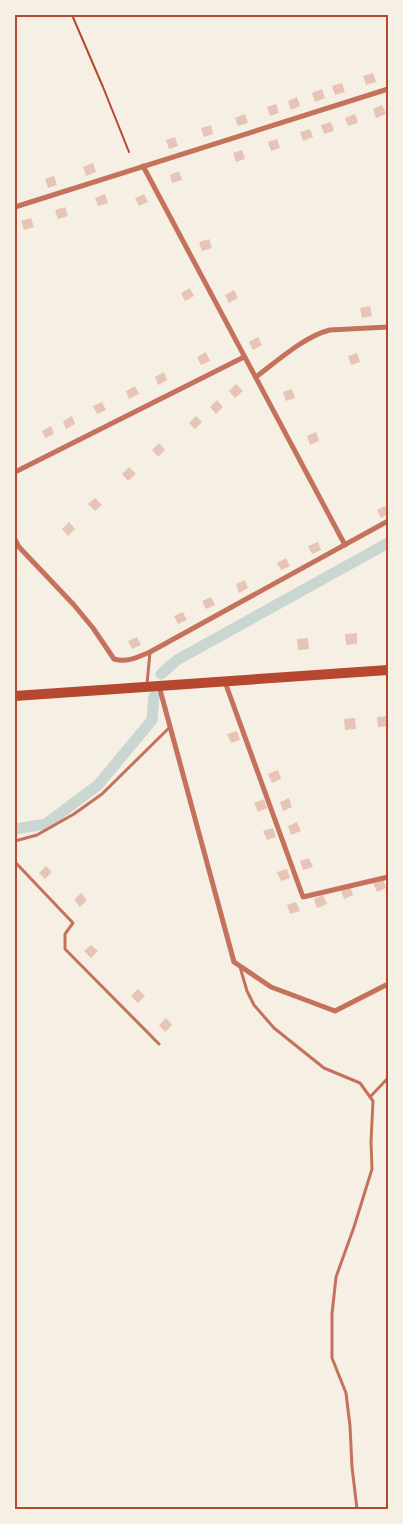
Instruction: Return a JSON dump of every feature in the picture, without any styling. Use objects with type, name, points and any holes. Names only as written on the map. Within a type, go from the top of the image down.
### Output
[{"type":"main road","points":[[15,696],[388,670]]},
{"type":"street","points":[[15,208],[388,89]]},
{"type":"street","points":[[144,166],[345,545]]},
{"type":"street","points":[[256,377],[309,338],[321,332],[388,327]]},
{"type":"street","points":[[15,472],[244,357]]},
{"type":"street","points":[[15,539],[19,547],[93,628],[114,659],[131,660],[150,652],[388,522]]},
{"type":"street","points":[[225,681],[303,897],[388,877]]},
{"type":"street","points":[[159,686],[234,962],[271,987],[335,1011],[388,984]]},
{"type":"lane","points":[[146,687],[150,652]]},
{"type":"lane","points":[[15,841],[37,835],[74,814],[102,794],[170,727]]},
{"type":"lane","points":[[15,862],[73,923],[65,934],[64,949],[159,1044]]},
{"type":"lane","points":[[240,967],[247,991],[254,1005],[274,1028],[324,1068],[360,1083],[373,1101],[372,1169],[336,1277],[332,1314],[332,1358],[346,1393],[357,1509]]},
{"type":"lane","points":[[370,1097],[388,1078]]},
{"type":"path","points":[[72,15],[129,152]]},
{"type":"building","points":[[373,73],[376,82],[366,85],[363,76]]},
{"type":"building","points":[[342,83],[345,92],[335,95],[332,86]]},
{"type":"building","points":[[322,89],[325,98],[315,102],[312,93]]},
{"type":"building","points":[[297,97],[300,106],[291,110],[288,101]]},
{"type":"building","points":[[276,104],[279,113],[270,116],[267,107]]},
{"type":"building","points":[[382,105],[386,114],[376,118],[373,109]]},
{"type":"building","points":[[245,114],[248,123],[238,126],[235,118]]},
{"type":"building","points":[[355,114],[358,123],[348,126],[345,118]]},
{"type":"building","points":[[331,122],[334,131],[324,134],[321,125]]},
{"type":"building","points":[[211,125],[213,134],[204,137],[201,128]]},
{"type":"building","points":[[310,129],[313,137],[303,141],[300,132]]},
{"type":"building","points":[[175,137],[178,146],[169,149],[166,140]]},
{"type":"building","points":[[277,139],[280,148],[271,151],[268,142]]},
{"type":"building","points":[[242,150],[245,159],[236,162],[233,153]]},
{"type":"building","points":[[93,163],[96,172],[86,176],[83,167]]},
{"type":"building","points":[[179,171],[182,180],[172,183],[170,175]]},
{"type":"building","points":[[54,176],[57,185],[48,188],[45,179]]},
{"type":"building","points":[[105,194],[108,203],[98,206],[95,198]]},
{"type":"building","points":[[144,194],[148,202],[139,206],[135,198]]},
{"type":"building","points":[[65,207],[68,216],[58,219],[55,210]]},
{"type":"building","points":[[31,218],[34,227],[24,230],[21,221]]},
{"type":"building","points":[[209,239],[212,248],[202,251],[199,242]]},
{"type":"building","points":[[190,288],[194,296],[185,301],[181,293]]},
{"type":"building","points":[[234,290],[238,298],[229,303],[225,295]]},
{"type":"building","points":[[370,306],[372,316],[362,318],[360,308]]},
{"type":"building","points":[[258,337],[262,345],[253,350],[249,342]]},
{"type":"building","points":[[206,352],[210,361],[201,365],[197,357]]},
{"type":"building","points":[[357,353],[360,362],[351,365],[348,356]]},
{"type":"building","points":[[164,372],[167,380],[158,385],[155,377]]},
{"type":"building","points":[[236,384],[243,391],[235,398],[229,391]]},
{"type":"building","points":[[135,386],[139,394],[129,399],[126,391]]},
{"type":"building","points":[[292,389],[295,398],[286,401],[283,392]]},
{"type":"building","points":[[217,400],[223,407],[216,414],[210,407]]},
{"type":"building","points":[[102,402],[106,410],[97,414],[93,406]]},
{"type":"building","points":[[72,416],[75,424],[66,429],[63,421]]},
{"type":"building","points":[[196,416],[202,422],[195,429],[189,423]]},
{"type":"building","points":[[51,426],[54,434],[45,438],[42,431]]},
{"type":"building","points":[[316,432],[319,441],[310,445],[307,436]]},
{"type":"building","points":[[159,443],[165,450],[158,457],[152,450]]},
{"type":"building","points":[[129,467],[136,474],[128,481],[122,474]]},
{"type":"building","points":[[95,498],[102,505],[95,511],[88,504]]},
{"type":"building","points":[[385,506],[388,514],[381,518],[377,510]]},
{"type":"building","points":[[69,522],[75,529],[68,536],[62,529]]},
{"type":"building","points":[[318,542],[321,550],[312,554],[308,546]]},
{"type":"building","points":[[286,558],[290,566],[281,570],[277,563]]},
{"type":"building","points":[[245,580],[248,588],[239,593],[236,584]]},
{"type":"building","points":[[211,597],[215,605],[206,609],[202,601]]},
{"type":"building","points":[[183,612],[187,620],[178,624],[174,616]]},
{"type":"building","points":[[357,633],[357,644],[346,645],[345,634]]},
{"type":"building","points":[[137,637],[141,645],[132,649],[128,641]]},
{"type":"building","points":[[308,638],[309,649],[298,650],[297,639]]},
{"type":"building","points":[[388,716],[388,726],[378,727],[377,717]]},
{"type":"building","points":[[355,718],[356,729],[345,730],[344,719]]},
{"type":"building","points":[[237,731],[240,740],[231,743],[227,734]]},
{"type":"building","points":[[278,770],[281,779],[272,783],[268,774]]},
{"type":"building","points":[[289,798],[292,807],[283,811],[280,802]]},
{"type":"building","points":[[264,799],[267,808],[258,812],[254,803]]},
{"type":"building","points":[[297,822],[301,831],[291,835],[288,826]]},
{"type":"building","points":[[273,828],[276,837],[267,840],[263,831]]},
{"type":"building","points":[[309,858],[313,867],[303,870],[300,861]]},
{"type":"building","points":[[46,866],[52,872],[45,879],[39,873]]},
{"type":"building","points":[[287,869],[290,878],[281,881],[277,872]]},
{"type":"building","points":[[383,879],[386,888],[377,892],[373,883]]},
{"type":"building","points":[[350,886],[353,895],[344,899],[341,890]]},
{"type":"building","points":[[81,893],[87,900],[80,907],[74,900]]},
{"type":"building","points":[[323,895],[327,904],[317,908],[314,899]]},
{"type":"building","points":[[296,902],[300,911],[290,914],[287,905]]},
{"type":"building","points":[[91,945],[98,951],[91,958],[84,951]]},
{"type":"building","points":[[138,989],[145,996],[138,1003],[131,996]]},
{"type":"building","points":[[166,1018],[172,1025],[165,1032],[159,1025]]},
{"type":"waterway","points":[[161,674],[177,660],[388,543]]},
{"type":"waterway","points":[[15,829],[46,824],[98,785],[152,720],[154,696]]}]
